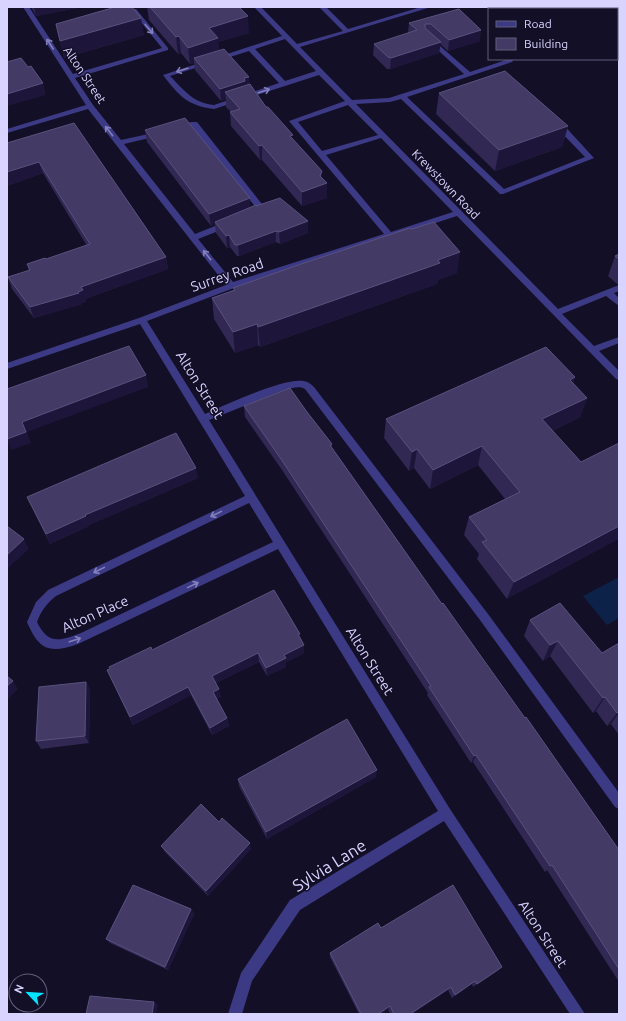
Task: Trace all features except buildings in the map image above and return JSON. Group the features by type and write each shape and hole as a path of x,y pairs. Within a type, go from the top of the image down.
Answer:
{"street":[{"name":"Alton Street","path":"26,7 90,106 231,286"},
{"name":"Krewstown Road","path":"256,7 619,377"},
{"path":"322,7 347,31"},
{"path":"295,47 424,7"},
{"path":"71,77 166,49 135,8"},
{"path":"286,37 166,75 189,101 200,106 214,107 320,72"},
{"path":"427,37 469,74"},
{"path":"250,48 284,84"},
{"path":"389,235 292,121 349,102 390,100 469,74 502,67 510,60"},
{"path":"402,96 503,192 590,158 553,119"},
{"path":"7,131 90,106"},
{"path":"119,143 194,124 262,210 248,215"},
{"path":"321,154 382,136"},
{"name":"Surrey Road","path":"7,366 142,320 231,286 457,213"},
{"path":"193,238 234,221"},
{"path":"556,314 619,288"},
{"path":"607,292 619,303"},
{"name":"Alton Street","path":"142,320 446,813 578,1014"},
{"path":"592,350 619,340"},
{"path":"203,419 271,391 294,384 304,384 310,387 324,408 484,617 619,803"},
{"name":"Alton Place","path":"252,497 52,593 43,599 35,610 32,622 40,637 48,643 61,644 84,637 280,543"},
{"name":"Sylvia Lane","path":"235,1014 246,978 296,905 446,813"}],"water":[{"path":"619,577 619,618 607,625 583,596"}]}
